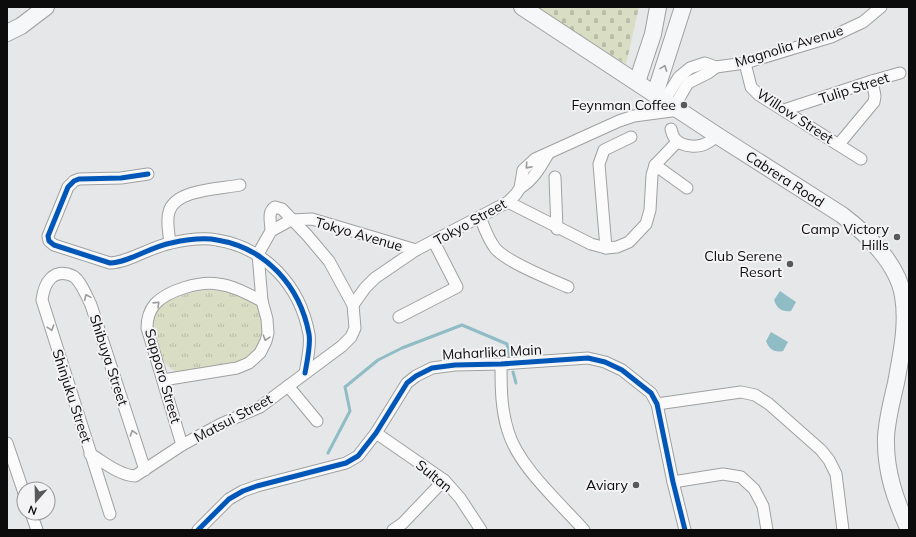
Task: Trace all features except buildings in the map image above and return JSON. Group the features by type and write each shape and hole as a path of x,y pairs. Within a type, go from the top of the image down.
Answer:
{"main road":[{"path":"7,33 21,26 46,7"},
{"name":"Cabrera Road","path":"522,7 718,136 842,215 860,229 881,252 898,276 903,295 904,336 886,436 888,467 897,502 909,530"},
{"path":"636,82 653,34 658,7"},
{"path":"668,103 672,41 683,7"},
{"path":"653,34 672,41"}],"street":[{"name":"Magnolia Avenue","path":"668,103 690,68 705,63 716,66 745,63 831,37 863,22 881,7"},
{"name":"Willow Street","path":"745,63 751,87 759,95 839,144 860,159"},
{"name":"Tulip Street","path":"784,110 900,73"},
{"path":"839,144 874,102 875,96 872,81"},
{"name":"Tokyo Street","path":"416,250 434,242 508,202 520,188 520,179 523,170 535,159 596,131 668,103"},
{"path":"671,128 677,142 689,146 706,144 718,136"},
{"path":"606,248 599,164 604,150 630,138"},
{"path":"508,202 557,229 591,244 606,248 617,247 629,242 646,224 650,210 652,175 655,165 677,142"},
{"path":"655,165 687,188"},
{"path":"148,174 121,178 79,179 74,181 68,187 65,194 48,236 49,241 54,246 110,263 119,262 148,249 170,243 208,239 235,245 258,254 280,273 290,286 301,306 310,335 305,373"},
{"path":"555,177 557,229"},
{"path":"170,243 168,218 171,205 176,200 188,194 240,186"},
{"path":"163,380 237,368 249,363 260,353 268,333 267,319 262,300 258,254 271,231 270,213 275,207 282,209 329,261 352,304 375,278 416,250"},
{"path":"480,217 495,249 514,262 568,287"},
{"name":"Tokyo Avenue","path":"271,231 291,220 312,219 416,250"},
{"path":"399,317 457,286 434,242"},
{"name":"Shibuya Street","path":"50,278 59,274 74,277 83,288 91,306 145,470"},
{"name":"Shinjuku Street","path":"50,278 43,289 42,300 110,514"},
{"name":"Sapporo Street","path":"182,445 147,328 147,318 155,304 170,293 201,284 230,286 262,300"},
{"name":"Matsui Street","path":"90,454 106,464 129,475 135,476 182,445 221,424 260,407 342,346 351,337 355,328 352,304"},
{"name":"Maharlika Main","path":"198,530 229,499 243,491 346,463 358,456 376,433 407,383 416,376 432,368 455,365 501,364 588,358 605,362 622,370 651,393 657,404 686,530"},
{"path":"501,364 501,399 508,432 517,452 528,468 584,530"},
{"path":"288,386 316,421"},
{"path":"657,404 741,392 755,395 769,404 821,450 829,460 836,474 843,530"},
{"name":"Sultan","path":"376,433 444,480 460,498 481,530"},
{"path":"7,443 20,481"},
{"path":"674,482 723,474 741,477 754,489 763,506 767,530"},
{"path":"392,530 403,523 444,480"}],"green space":[{"path":"534,7 639,7 626,64"},
{"path":"207,290 222,291 243,297 255,304 261,309 263,332 257,350 239,364 180,374 170,368 162,358 155,334 153,319 161,306 168,302 184,295"}],"water":[{"path":"780,291 796,302 791,311 785,311 778,308 775,303 774,300"},
{"path":"771,332 788,342 783,351 774,351 769,346 766,341"}],"waterway":[{"path":"328,453 350,411 345,387 378,360 402,348 462,325 507,344 509,357"},
{"path":"513,372 516,383"}],"cycle path":[{"path":"148,174 121,178 79,179 74,181 68,187 48,236 49,241 54,245 110,263 125,260 163,245 194,239 217,240 235,244 251,251 278,272 289,285 298,300 309,334 310,343 305,373"},
{"path":"198,530 229,499 243,491 346,463 358,456 376,433 407,383 416,376 432,368 455,365 501,364 588,358 605,362 622,370 651,393 657,404 673,482 685,530"}],"place":[{"name":"Feynman Coffee","path":"684,105"},
{"name":"Camp Victory Hills","path":"897,237"},
{"name":"Club Serene Resort","path":"790,264"},
{"name":"Aviary","path":"636,485"}]}
